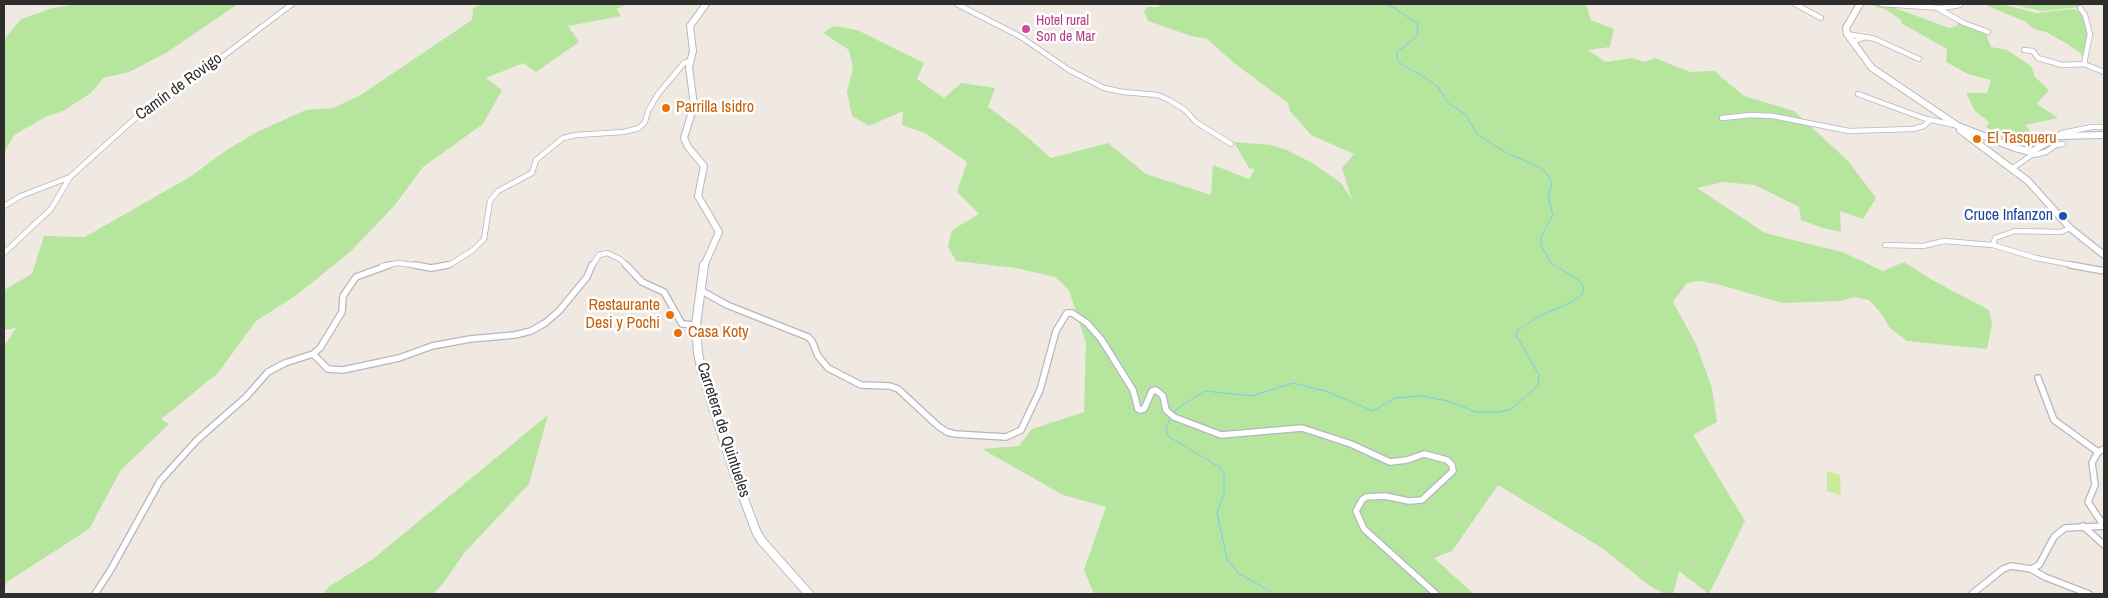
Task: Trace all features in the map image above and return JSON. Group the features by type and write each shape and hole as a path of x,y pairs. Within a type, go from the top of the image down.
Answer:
{"street":[{"name":"Camín de Rovigo","path":"4,253 51,209 70,177 142,112 172,96 292,4"},
{"name":"Carretera de Quintueles","path":"706,4 690,26 693,51 689,67 694,105 684,138 688,147 704,166 698,196 719,232 704,267 696,325 702,372 734,475 756,531 761,540 809,594"},
{"path":"956,4 1020,37 1069,70 1104,88 1123,92 1158,95 1169,100 1184,110 1196,122 1231,144"},
{"path":"1795,4 1821,18"},
{"path":"1860,4 1847,24 1847,34 1872,68 1958,126 1962,131 2013,168 2028,181 2070,228 2104,254"},
{"path":"1881,4 1954,8 1960,5"},
{"path":"1937,7 1964,23 1988,32"},
{"path":"2080,8 2090,34 2084,64"},
{"path":"1847,34 1878,40 1919,59"},
{"path":"1852,42 1866,37"},
{"path":"2024,50 2033,51 2038,58 2062,65 2084,64 2104,72"},
{"path":"95,594 110,571 160,481 197,440 246,397 268,372 313,354 320,348 342,312 343,296 356,276 382,266 398,263 431,268 441,267 451,264 473,250 484,239 490,201 498,191 532,173 536,160 564,138 576,135 631,131 639,128 645,122 648,111 658,94 684,63 690,61"},
{"path":"1858,94 1930,120 1958,126 2032,153 2046,152 2056,145 2063,144"},
{"path":"1722,118 1751,115 1773,116 1849,130 1913,129 1924,126 1930,120"},
{"path":"2013,168 2062,133 2092,127 2104,127"},
{"path":"2058,136 2104,135"},
{"name":"Camín de Rovigo","path":"4,206 21,196 70,177"},
{"path":"1993,244 1995,238 2015,231 2040,234 2061,232 2070,228"},
{"path":"1885,245 1923,246 1944,241 1993,244 2036,258 2104,271"},
{"path":"313,354 328,369 343,370 399,358 432,346 470,339 515,336 531,331 545,323 559,311 587,277 595,259 599,255 607,253 620,260 642,282 664,292 682,324 696,325"},
{"path":"702,292 727,306 808,338 812,341 818,356 828,368 862,385 890,386 898,389 947,432 1006,437 1021,430 1040,390 1056,331 1067,313 1072,313 1087,323 1119,364 1134,390 1140,410 1144,409 1149,395 1152,391 1156,390 1163,396 1166,410 1172,416 1221,435 1302,428 1351,444 1390,462 1407,460 1424,454 1431,454 1446,460 1452,465 1453,471 1422,500 1409,501 1385,496 1366,497 1362,500 1356,511 1364,529 1436,594"},
{"path":"2038,378 2054,420 2098,452"},
{"path":"2104,449 2098,452 2092,462 2095,485 2088,502 2104,526"},
{"path":"2084,526 2104,545"},
{"path":"2031,569 2039,565 2059,532 2069,527 2104,526"},
{"path":"1972,594 2003,569 2011,566 2031,569 2045,577 2089,594"}],"green space":[{"path":"77,4 238,4 166,53 129,72 103,78 91,93 63,111 47,116 14,135 4,153 4,40 21,19 53,8"},
{"path":"482,4 629,4 616,9 621,16 568,26 579,42 536,72 523,63 486,78 502,90 483,124 423,167 394,206 351,251 298,294 256,321 218,373 161,419 169,424 121,470 89,529 7,582 4,590 4,346 16,328 4,330 4,290 32,274 44,236 85,237 190,177 228,149 257,132 306,110 333,108 359,96 472,20 473,8"},
{"path":"1159,4 1586,4 1591,20 1614,29 1610,47 1588,50 1606,62 1632,58 1645,62 1655,58 1690,72 1714,71 1744,96 1794,111 1848,161 1876,198 1863,219 1840,211 1841,232 1801,220 1799,207 1755,185 1723,182 1697,188 1765,233 1842,252 1883,271 1904,262 1932,280 1989,310 1992,325 1987,349 1907,341 1890,328 1881,313 1869,300 1854,297 1840,301 1782,303 1717,284 1699,281 1687,283 1673,302 1696,344 1712,388 1717,422 1693,435 1745,521 1709,594 1679,571 1673,594 1665,594 1650,586 1602,548 1498,485 1452,551 1434,558 1474,594 1094,594 1084,570 1106,507 1063,495 982,449 1019,446 1032,429 1084,412 1086,343 1069,290 1055,277 1016,268 956,261 948,247 952,230 979,214 957,192 967,162 925,133 902,125 903,111 869,126 852,116 847,92 853,68 849,50 823,33 834,26 857,30 924,63 917,79 944,98 961,83 995,88 988,107 1019,130 1051,158 1108,143 1146,174 1211,195 1213,165 1249,179 1255,169 1249,168 1234,142 1271,145 1287,150 1312,163 1341,183 1352,200 1342,168 1354,154 1311,135 1290,111 1288,103 1234,63 1207,39 1191,36 1148,21 1144,12 1147,7 1159,7"},
{"path":"1868,4 1884,4 1949,28 1957,26 1958,18 1984,28 1991,47 2007,50 2031,66 2035,77 2049,90 2037,104 2058,118 2025,125 2035,137 2025,143 2012,142 2000,136 1986,127 1989,122 1975,111 1966,93 1987,93 1991,80 1968,74 1946,62 1947,49 1901,23 1901,20 1885,9"},
{"path":"1983,4 2002,4 2036,13 2074,9 2081,13 2089,34 2083,57 2069,45 2046,32 2034,29 2026,22"},
{"path":"2009,4 2081,4 2080,7 2042,11"},
{"path":"548,415 529,484 465,552 433,594 323,594 330,586 373,559"},
{"path":"1827,471 1840,475 1841,495 1827,491"}],"waterway":[{"path":"1173,414 1178,408 1205,391 1252,396 1293,383 1326,391 1373,411 1395,398 1421,396 1448,401 1476,412 1499,412 1511,409 1538,386 1539,375 1516,335 1518,330 1539,316 1574,301 1582,294 1584,287 1580,281 1551,263 1541,245 1541,237 1553,214 1548,198 1552,182 1543,169 1505,152 1477,134 1466,115 1448,103 1438,87 1423,76 1402,65 1397,59 1397,52 1418,36 1417,23 1393,7 1383,4"},
{"path":"1170,418 1166,429 1168,436 1219,467 1224,474 1224,494 1217,513 1227,559 1238,573 1270,591 1272,594"}],"place":[{"name":"Hotel rural Son de Mar","path":"1026,29"},
{"name":"Parrilla Isidro","path":"666,108"},
{"name":"El Tasqueru","path":"1977,139"},
{"name":"Cruce Infanzon","path":"2063,216"},
{"name":"Restaurante Desi y Pochi","path":"670,315"},
{"name":"Casa Koty","path":"678,333"}]}
